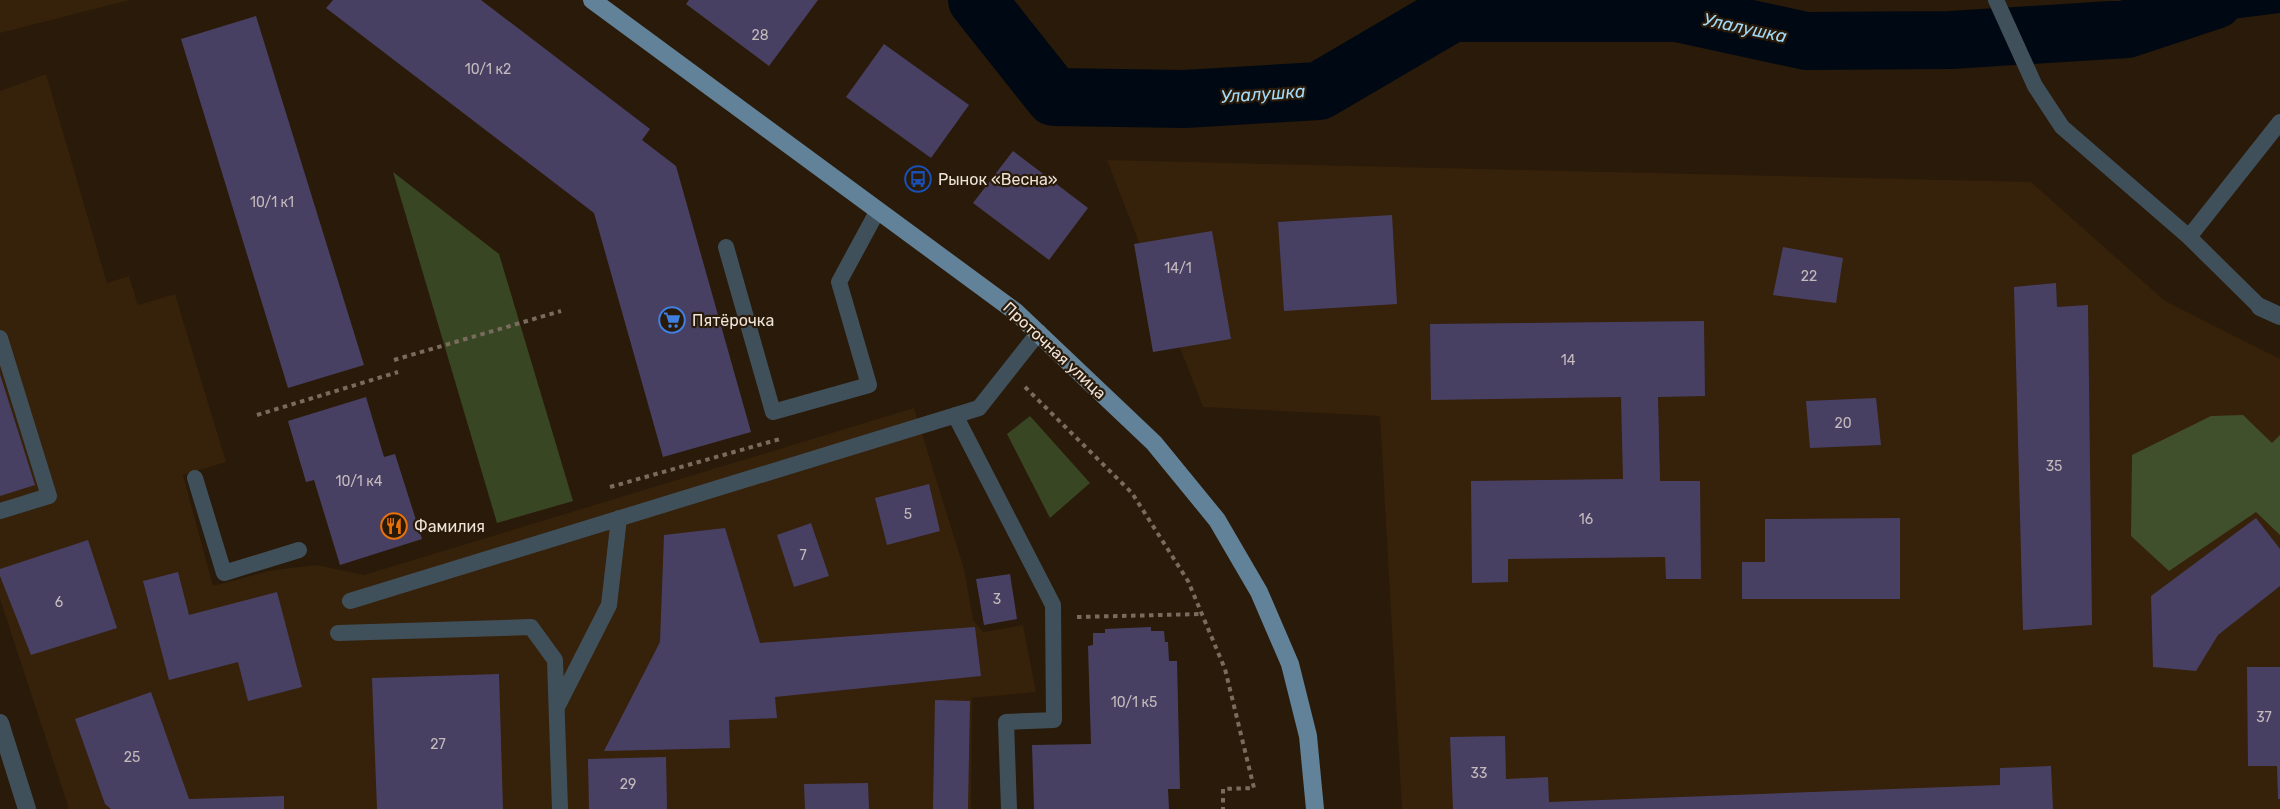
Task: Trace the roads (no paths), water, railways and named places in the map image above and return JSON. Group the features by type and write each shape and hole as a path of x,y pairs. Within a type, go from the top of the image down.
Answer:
{"main road":[{"name":"Проточная улица","path":"592,0 1016,312 1154,443 1216,520 1259,592 1290,664 1308,736 1315,809"}],"street":[{"path":"2260,307 2280,316"},
{"path":"0,723 27,809"}],"lane":[{"path":"1999,6 2036,86 2062,127 2189,237 2260,307"},
{"path":"2189,237 2280,122"},
{"path":"726,247 773,412 869,385 839,282 878,210"},
{"path":"350,601 979,408 1039,332"},
{"path":"0,338 49,496 0,511"},
{"path":"955,415 1053,604 1054,720 1006,722 1009,809"},
{"path":"195,478 224,573 299,550"},
{"path":"557,707 609,605 619,518"},
{"path":"339,633 531,627 555,660 560,809"}],"waterway":[{"name":"Улалушка","path":"977,0 1054,97 1185,99 1319,91 1452,13 1677,13 1806,41 1951,40 2127,29 2215,0"}],"place":[{"name":"Рынок «Весна»","path":"918,179"},
{"name":"Пятёрочка","path":"672,320"},
{"name":"Фамилия","path":"394,526"}]}
